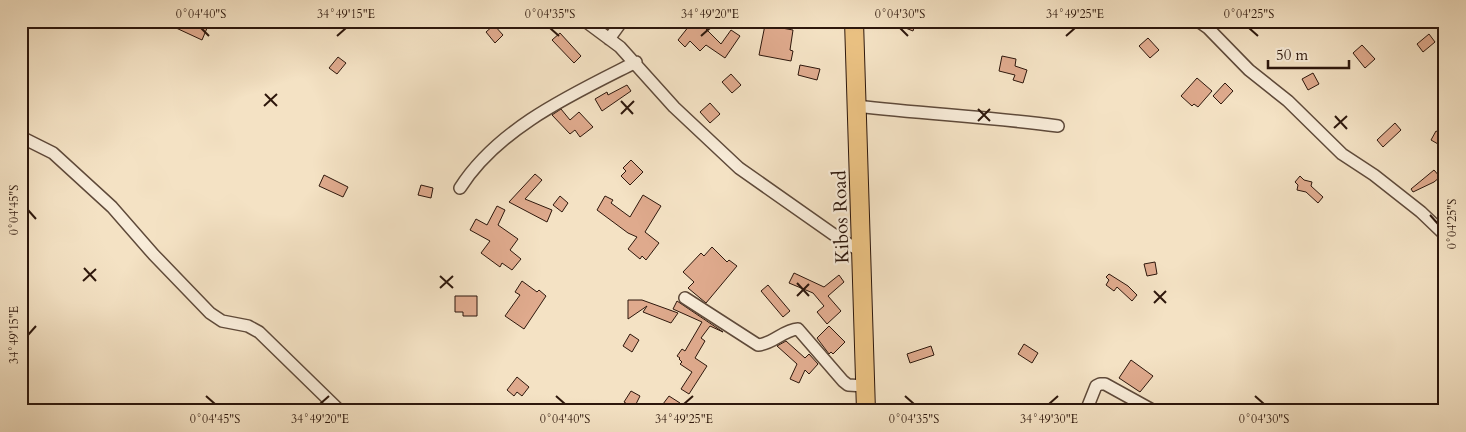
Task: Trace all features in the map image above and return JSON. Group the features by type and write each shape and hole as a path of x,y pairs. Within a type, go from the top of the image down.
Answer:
{"main road":[{"name":"Kibos Road","path":"854,21 866,411"}],"street":[{"path":"585,21 620,47 636,62 674,107 740,168 768,190 862,252"},
{"path":"609,39 622,21"},
{"path":"1198,21 1208,28 1249,70 1288,101 1342,154 1374,175 1421,212 1445,235"},
{"path":"460,188 472,170 499,143 549,107 636,62"},
{"path":"857,106 923,114 1002,118 1058,126"},
{"path":"21,137 54,153 112,207 154,255 210,313 222,321 248,326 258,332 340,411"},
{"path":"685,298 758,344 766,343 784,332 798,330 843,381 848,385 865,386"},
{"path":"1086,411 1096,386 1100,384 1105,384 1154,411"}],"building":[{"path":"161,21 210,21 202,40"},
{"path":"693,21 707,21 703,26 721,44 731,30 740,36 725,58 706,45 700,51 690,41 685,47 678,40"},
{"path":"888,21 916,21 913,31"},
{"path":"494,25 503,35 495,43 486,32"},
{"path":"765,25 793,30 790,50 793,51 791,61 759,55"},
{"path":"560,33 581,56 574,63 552,40"},
{"path":"1429,34 1435,42 1423,52 1417,44"},
{"path":"1148,38 1159,50 1150,58 1139,46"},
{"path":"1362,45 1375,59 1365,68 1353,53"},
{"path":"1002,56 1016,59 1015,66 1027,70 1023,83 1013,80 1015,75 999,71"},
{"path":"338,57 346,63 337,74 329,68"},
{"path":"800,65 820,69 817,80 798,75"},
{"path":"1313,73 1319,84 1308,90 1302,79"},
{"path":"731,74 741,85 732,93 722,82"},
{"path":"1197,78 1212,91 1198,107 1194,104 1192,106 1181,96"},
{"path":"1225,83 1233,91 1221,104 1213,96"},
{"path":"627,85 631,91 602,111 595,99 607,92 608,95"},
{"path":"710,103 720,114 710,123 700,112"},
{"path":"561,109 570,120 579,112 593,127 580,137 575,130 570,134 552,115"},
{"path":"1395,123 1401,130 1383,147 1377,140"},
{"path":"1436,131 1445,135 1445,148 1431,140"},
{"path":"631,160 643,172 630,185 621,176 626,171 623,168"},
{"path":"1434,170 1440,177 1413,192 1411,189"},
{"path":"535,174 542,180 525,199 552,210 547,222 509,202"},
{"path":"324,175 348,187 343,197 319,186"},
{"path":"1300,176 1304,180 1312,182 1311,186 1323,197 1318,203 1306,192 1297,190 1298,185 1295,182"},
{"path":"421,185 433,188 431,198 418,195"},
{"path":"643,195 661,206 645,232 659,243 646,260 642,256 640,259 628,249 637,237 628,233 597,210 605,196 613,200 611,203 630,217"},
{"path":"560,196 568,203 562,212 553,205"},
{"path":"497,206 505,210 498,225 518,239 510,250 521,259 512,270 502,263 500,267 481,253 490,241 470,230 476,219 487,225"},
{"path":"712,247 727,262 729,260 737,266 706,303 688,288 694,282 683,272 701,253 704,256"},
{"path":"1155,262 1157,274 1147,276 1144,264"},
{"path":"794,273 824,287 839,275 844,282 828,296 841,311 827,324 817,312 824,306 813,293 789,283"},
{"path":"1109,274 1128,286 1137,295 1132,301 1117,287 1114,291 1106,285 1109,280 1106,277"},
{"path":"522,281 546,296 524,329 505,316 520,295 515,292"},
{"path":"768,285 790,311 783,317 761,291"},
{"path":"455,296 477,296 477,316 463,316 463,312 455,312"},
{"path":"628,300 642,300 678,313 671,323 643,312 647,306 628,319"},
{"path":"677,301 723,332 710,326 701,338 705,341 695,358 707,366 689,394 681,389 692,372 680,364 682,362 677,356 682,349 685,351 702,322 673,309"},
{"path":"829,326 845,342 833,354 831,352 829,354 817,338"},
{"path":"630,334 639,340 632,352 623,346"},
{"path":"786,341 805,358 809,354 818,364 809,374 805,370 799,383 790,379 797,364 777,346"},
{"path":"1024,344 1038,353 1032,363 1018,354"},
{"path":"931,346 934,355 910,363 907,354"},
{"path":"1131,360 1153,376 1140,392 1119,378"},
{"path":"517,377 529,387 522,396 517,392 514,396 507,390"},
{"path":"631,391 640,396 634,408 624,402"},
{"path":"669,396 680,403 675,411 663,404"}]}
